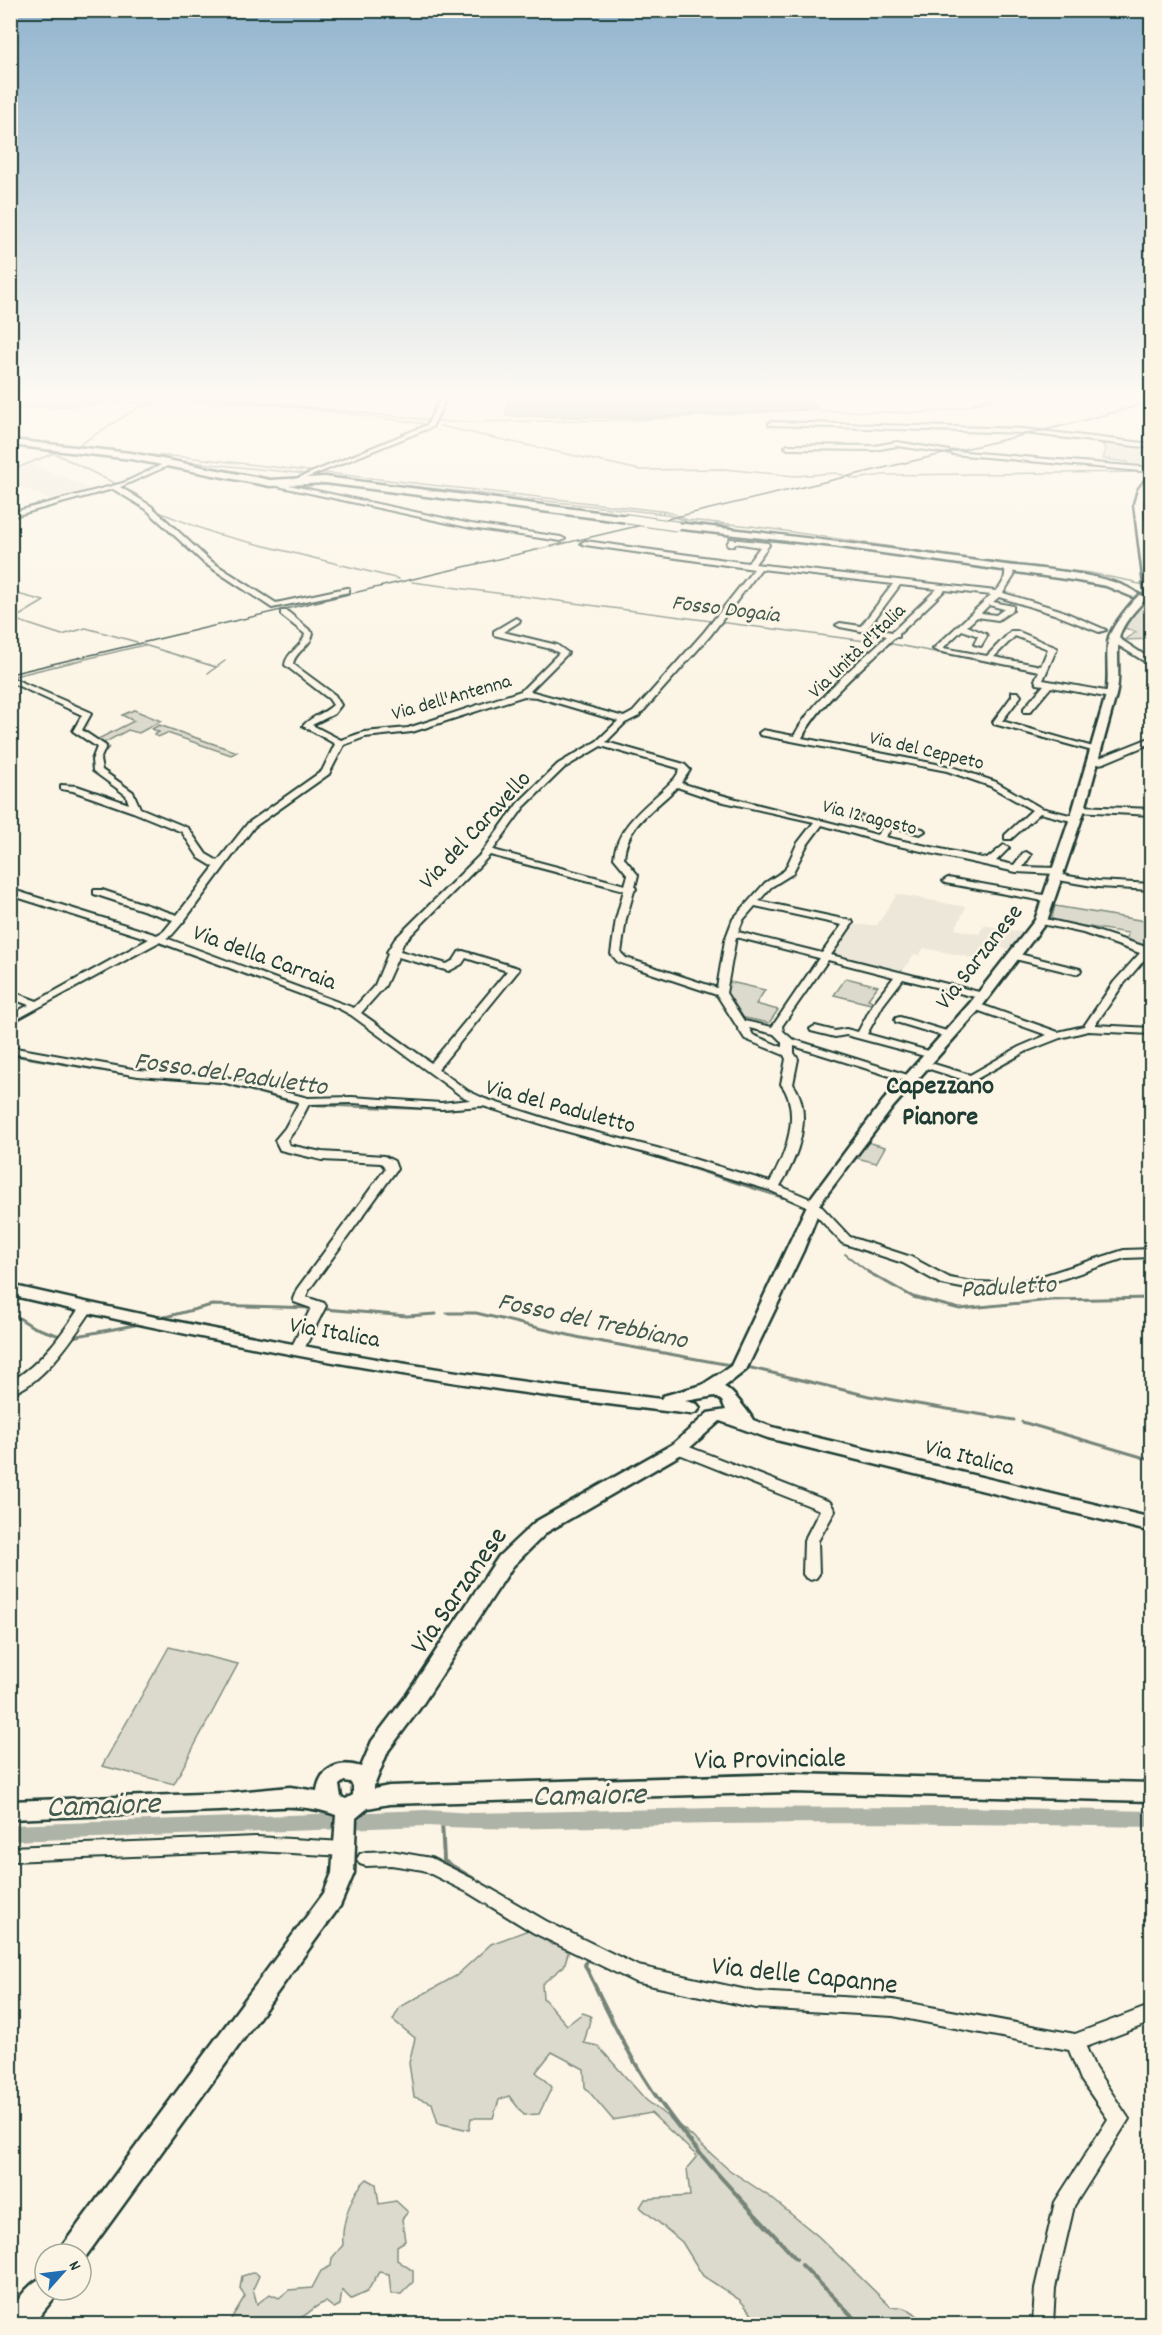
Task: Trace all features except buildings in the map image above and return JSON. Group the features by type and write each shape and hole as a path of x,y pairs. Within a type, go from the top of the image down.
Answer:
{"main road":[{"path":"495,501 676,526 833,543 1095,580 1143,593"},
{"path":"1114,639 1143,593 1138,504 1140,501"},
{"name":"Via Sarzanese","path":"351,1799 379,1747 413,1702 507,1561 523,1542 541,1527 679,1448 698,1434 723,1408 733,1375 743,1360 795,1251 813,1205 888,1104 979,1001 1041,921 1077,814 1111,695 1114,682 1114,639"},
{"name":"Via Italica","path":"10,1290 297,1350 555,1393 654,1403 697,1401"},
{"path":"697,1401 733,1375"},
{"path":"697,1401 723,1408"},
{"path":"697,1401 723,1408"},
{"path":"697,1401 698,1434"},
{"name":"Via Italica","path":"723,1408 753,1428 1152,1525"},
{"name":"Via Sarzanese","path":"338,1776 379,1747"},
{"path":"81,2242 325,1909 338,1887 348,1853 354,1774 338,1776 327,1788 351,1799"},
{"name":"Via Provinciale","path":"290,1796 311,1790 338,1776"},
{"name":"Via Provinciale","path":"10,1810 290,1796 351,1799 389,1795 792,1783 1152,1792"},
{"path":"17,2325 35,2302"}],"street":[{"path":"10,515 62,501"},
{"path":"139,501 197,554 231,580 275,606 345,590"},
{"path":"354,501 461,524 561,539"},
{"path":"622,721 636,714 716,622 755,566 765,545 733,542 731,544"},
{"path":"585,543 755,566 999,594 1057,612 1102,630"},
{"path":"1009,568 1008,581 999,594 937,648 1044,669"},
{"path":"863,629 899,582"},
{"name":"Via Unità d'Italia","path":"797,740 797,736 832,693 944,588"},
{"path":"975,614 998,618 1010,608 988,603"},
{"path":"10,1020 168,933 251,825 326,772 340,743 308,726 311,722 331,713 337,705 332,697 289,665 290,657 308,640 309,633 284,612"},
{"path":"516,620 497,633 554,647 564,653 524,693"},
{"path":"840,625 863,629 890,640"},
{"path":"961,627 981,634 983,636 978,644"},
{"path":"988,659 1014,633 1053,648 1039,681 1111,695"},
{"path":"1114,639 1152,664"},
{"path":"10,679 87,714 77,731 102,746 96,760 98,771 130,794 136,810"},
{"path":"1027,710 1049,684"},
{"name":"Via dell'Antenna","path":"340,743 364,735 409,730 524,693 538,695 622,721"},
{"path":"1016,694 1017,696 997,722 1096,749"},
{"name":"Via del Caravello","path":"355,1012 380,986 392,963 392,952 399,941 487,851 521,805 561,766 600,743 622,721"},
{"name":"Via del Ceppeto","path":"763,733 960,772 993,784 1038,810 1077,814 1152,812"},
{"path":"1093,762 1101,761 1152,740"},
{"path":"600,743 681,766 684,773 642,814 620,845 619,858 633,873 632,889 621,919 616,954 622,960 721,993 754,1041 789,1051 805,1046 910,1079"},
{"name":"Via 12 agosto","path":"675,784 718,798 1016,869 1057,874 1098,884 1152,887"},
{"path":"64,787 136,810 185,830 202,856 220,866"},
{"path":"1008,837 1038,810"},
{"path":"863,818 920,831"},
{"path":"721,993 732,933 738,919 768,885 789,872 802,844 820,821"},
{"path":"879,838 891,825"},
{"path":"988,862 1004,848"},
{"path":"487,851 632,889"},
{"path":"1016,869 1023,855"},
{"path":"948,881 1049,899"},
{"name":"Via della Carraia","path":"10,892 159,939 355,1012 431,1070 464,1093 484,1102"},
{"path":"98,892 180,919"},
{"path":"754,903 848,923 777,1026 789,1051 787,1084 795,1096 795,1128 787,1158 773,1188"},
{"path":"1041,921 1086,931 1145,951 1088,1028"},
{"path":"732,933 901,975 979,1001 1057,1035"},
{"path":"392,952 449,968 459,962 462,954 514,970 431,1070"},
{"path":"1015,956 1076,971"},
{"path":"861,1036 878,1004 901,975"},
{"path":"10,994 37,1005"},
{"path":"900,1020 948,1035"},
{"path":"740,1023 778,1032"},
{"path":"816,1029 861,1036 928,1059 971,1079 1023,1050 1057,1035 1088,1028 1152,1031"},
{"name":"Via del Paduletto","path":"10,1050 138,1073 222,1079 304,1103 441,1106 484,1102 773,1188 813,1205"},
{"path":"297,1350 318,1309 299,1299 303,1289 337,1247 347,1227 391,1169 390,1164 384,1161 322,1156 284,1147 281,1140 304,1103"},
{"path":"813,1205 846,1240 907,1260 946,1281 982,1287 1014,1287 1046,1280 1124,1254 1152,1253"},
{"path":"10,1389 30,1378 49,1360 87,1307"},
{"path":"679,1448 825,1506 828,1510 811,1541 811,1575"},
{"name":"Via delle Capanne","path":"10,1854 255,1844 425,1863 597,1956 656,1980 756,2000 893,2008 987,2024 1075,2043"},
{"path":"1043,2325 1045,2288 1065,2202 1119,2120 1088,2074 1075,2043 1152,2013"}],"shaded area":[{"path":"1151,598 1151,639 1125,640 1136,632 1122,627 1136,604"},
{"path":"134,710 161,721 139,733 128,730 102,744 96,740 134,721 122,715"},
{"path":"159,725 237,752 231,755 167,733 158,737 154,735 159,732 152,729"},
{"path":"897,894 966,907 955,929 979,934 984,925 1026,933 1014,950 997,947 983,960 924,948 919,955 914,954 902,972 831,956 855,925 877,925"},
{"path":"1055,906 1151,922 1151,949 1126,942 1128,933 1051,921"},
{"path":"846,978 878,986 868,999 872,1001 871,1004 834,995"},
{"path":"726,981 765,990 756,1004 778,1010 769,1023 740,1017 727,993"},
{"path":"867,1142 885,1147 876,1163 857,1158"},
{"path":"169,1647 238,1664 174,1784 102,1766"},
{"path":"531,1929 552,1945 562,1944 569,1950 564,1966 542,1984 543,1998 567,2025 583,2013 591,2016 584,2043 598,2046 646,2100 686,2131 728,2169 770,2197 818,2236 891,2307 910,2310 923,2324 760,2324 740,2300 703,2276 682,2242 640,2207 645,2199 690,2196 687,2168 697,2156 651,2113 613,2120 585,2087 584,2069 552,2052 536,2072 552,2087 539,2114 524,2115 509,2096 499,2100 493,2118 471,2118 469,2130 438,2123 432,2103 414,2097 409,2063 415,2038 393,2020 400,2007 456,1976 491,1944"},
{"path":"367,2179 376,2184 379,2204 396,2201 408,2212 402,2219 405,2241 397,2246 397,2260 413,2271 413,2282 401,2294 391,2294 389,2274 379,2272 367,2292 351,2299 342,2290 340,2305 334,2308 326,2302 302,2317 282,2324 264,2326 228,2324 245,2296 240,2288 242,2276 255,2272 259,2276 253,2289 257,2304 270,2294 279,2298 289,2290 312,2288 321,2271 331,2266 332,2258 343,2245 348,2209 356,2192"}],"waterway":[{"name":"Fosso Dogaia","path":"144,501 156,511 216,534 399,579"},
{"path":"547,501 665,514 686,521"},
{"path":"572,501 669,512 687,520 751,526 972,559 1090,573 1135,582"},
{"path":"715,524 730,526"},
{"name":"Fosso Dogaia","path":"412,582 881,643"},
{"path":"1134,583 1146,585"},
{"path":"10,592 44,601 14,619"},
{"path":"16,620 62,635 86,628 137,642"},
{"name":"Fosso Dogaia","path":"887,643 1034,671"},
{"path":"10,677 144,645 216,667"},
{"path":"208,673 225,661"},
{"path":"101,757 109,747"},
{"path":"34,902 45,907 42,906"},
{"path":"139,936 151,940"},
{"path":"157,943 186,952"},
{"path":"322,1002 342,1010"},
{"name":"Fosso del Paduletto","path":"10,1055 128,1075 173,1079"},
{"name":"Fosso del Paduletto","path":"200,1080 226,1084 299,1104"},
{"name":"Fosso del Paduletto","path":"308,1105 448,1110 470,1107"},
{"name":"Fosso del Paduletto","path":"528,1120 565,1131"},
{"name":"Fosso del Paduletto","path":"637,1151 783,1198"},
{"name":"Paduletto","path":"845,1254 869,1273"},
{"name":"Paduletto","path":"869,1273 913,1297 960,1309 1051,1300 1152,1298"},
{"name":"Fosso del Trebbiano","path":"161,1318 212,1305 313,1308"},
{"name":"Fosso del Trebbiano","path":"324,1309 407,1316 436,1314"},
{"name":"Fosso del Trebbiano","path":"10,1312 33,1327 60,1336"},
{"name":"Fosso del Trebbiano","path":"447,1313 476,1313 581,1338 730,1365"},
{"name":"Fosso del Trebbiano","path":"72,1337 140,1324"},
{"name":"Fosso del Trebbiano","path":"747,1367 869,1396 1014,1420"},
{"name":"Fosso del Trebbiano","path":"1022,1422 1152,1460"},
{"name":"Camaiore","path":"10,1833 426,1818 472,1821 716,1816 954,1815 1152,1819"},
{"path":"442,1821 444,1861 474,1879"},
{"path":"589,1956 585,1965 621,2037 651,2089 710,2165 796,2259"},
{"path":"802,2265 860,2324"}],"railway":[{"path":"10,674 744,501"}],"district":[{"name":"Capezzano Pianore","path":"940,1100"}]}
